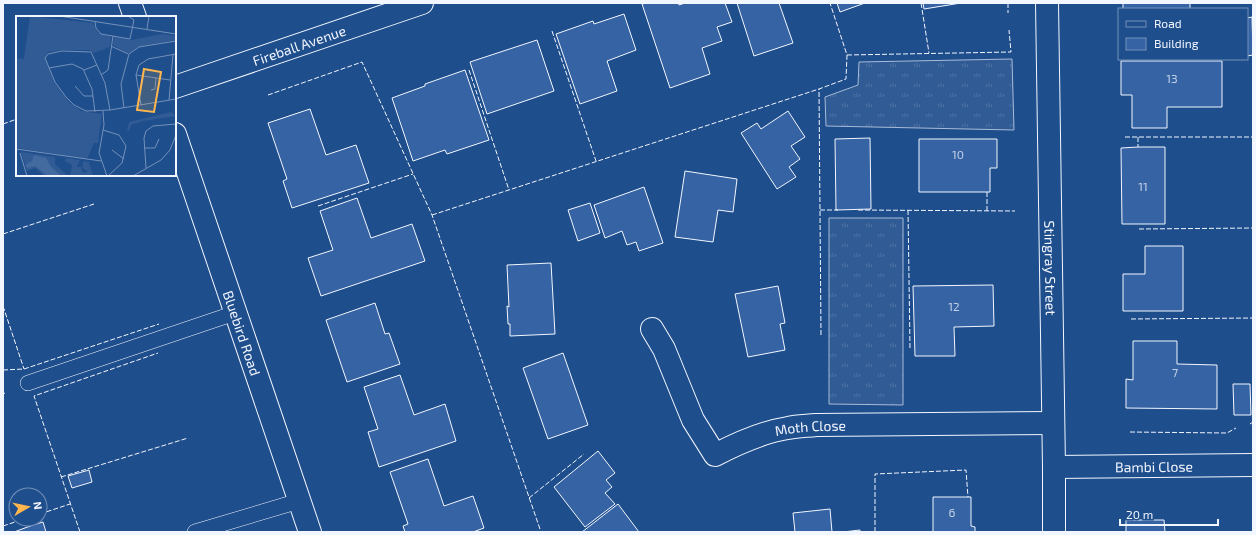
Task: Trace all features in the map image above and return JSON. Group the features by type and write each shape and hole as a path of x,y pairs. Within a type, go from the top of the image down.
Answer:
{"street":[{"path":"130,3 135,16"},
{"name":"Fireball Avenue","path":"176,87 422,3"},
{"name":"Stingray Street","path":"1047,3 1054,532"},
{"name":"Bluebird Road","path":"176,137 310,532"},
{"name":"Moth Close","path":"652,329 664,348 693,420 715,455 739,443 765,434 788,428 816,425 1053,424"},
{"name":"Bambi Close","path":"1054,467 1253,465"}],"lane":[{"path":"28,383 235,313"},
{"path":"195,532 299,501"}],"green space":[{"path":"1012,59 1014,130 826,126 825,97 858,85 859,62"},
{"path":"829,218 903,218 903,405 829,404"}],"building":[{"path":"678,3 679,5 685,3 725,3 732,22 717,27 722,41 702,48 710,74 670,88 642,4"},
{"path":"737,3 779,3 793,43 754,56"},
{"path":"837,3 865,3 840,12"},
{"path":"923,3 961,3 924,9"},
{"path":"1123,3 1190,3 1190,8 1123,8"},
{"path":"624,14 636,50 607,61 617,91 580,104 556,34 593,21 594,24"},
{"path":"1252,17 1253,55 1248,56 1248,18"},
{"path":"537,40 554,91 487,114 470,62"},
{"path":"1121,61 1222,61 1222,107 1167,107 1167,128 1132,128 1132,95 1121,95"},
{"path":"465,70 489,140 447,154 445,150 413,161 392,98 425,86 425,84"},
{"path":"310,109 326,155 356,145 369,183 292,208 283,181 287,179 268,123"},
{"path":"788,111 805,137 791,146 800,159 789,167 796,177 777,189 741,133 757,123 761,129"},
{"path":"870,138 871,209 836,210 835,139"},
{"path":"919,139 997,139 997,168 990,168 990,192 919,192"},
{"path":"1165,147 1165,224 1122,224 1121,148"},
{"path":"685,171 737,179 733,212 718,210 713,242 675,237"},
{"path":"644,187 663,243 639,251 636,242 627,245 622,231 605,238 594,205"},
{"path":"357,198 371,238 412,224 425,261 321,296 308,258 333,250 320,211"},
{"path":"590,203 600,233 578,241 568,210"},
{"path":"1145,246 1183,246 1183,311 1123,311 1123,274 1145,274"},
{"path":"551,263 555,334 510,336 507,306 509,307 507,265"},
{"path":"993,285 994,326 954,327 955,356 915,356 913,286"},
{"path":"778,286 785,323 780,324 785,350 748,357 735,294"},
{"path":"375,303 385,334 389,333 400,364 347,382 326,320"},
{"path":"1133,341 1177,341 1177,364 1217,365 1217,409 1126,408 1126,379 1133,380"},
{"path":"563,353 588,425 548,439 523,368"},
{"path":"400,375 414,415 445,404 456,441 379,467 368,432 378,429 364,387"},
{"path":"1233,384 1250,384 1251,415 1234,415"},
{"path":"598,451 615,473 606,480 612,487 605,493 615,504 585,527 554,487"},
{"path":"428,459 444,506 473,496 484,528 473,532 405,532 403,526 408,524 390,472"},
{"path":"89,470 92,482 72,488 68,476"},
{"path":"933,497 971,497 971,526 975,527 975,532 933,532"},
{"path":"618,504 639,532 582,532"},
{"path":"830,509 832,532 795,532 793,513"},
{"path":"1126,520 1164,520 1165,532 1126,532"},
{"path":"28,527 44,527 46,532 14,532"},
{"path":"860,530 860,532 843,532"}],"fence":[{"path":"821,335 819,89 846,79 847,55 830,3"},
{"path":"921,3 929,53"},
{"path":"1008,3 1008,13"},
{"path":"1253,3 1253,18"},
{"path":"847,55 1011,52 1009,30"},
{"path":"552,31 596,161"},
{"path":"1253,52 1253,86"},
{"path":"268,95 362,62 432,215 541,532"},
{"path":"469,70 509,190"},
{"path":"432,215 819,89"},
{"path":"3,124 16,119"},
{"path":"1125,137 1253,137"},
{"path":"1138,137 1138,147"},
{"path":"318,206 413,174"},
{"path":"987,192 987,211"},
{"path":"3,234 94,204"},
{"path":"820,210 838,210"},
{"path":"858,210 1015,211"},
{"path":"908,210 910,348"},
{"path":"1139,229 1253,228"},
{"path":"3,306 24,369"},
{"path":"1131,319 1253,318"},
{"path":"3,370 24,369 159,324"},
{"path":"80,532 34,396 158,353"},
{"path":"1130,432 1227,433 1236,428"},
{"path":"61,477 188,438"},
{"path":"529,498 584,454"},
{"path":"875,532 875,474 966,470 968,497"},
{"path":"48,511 70,504"},
{"path":"3,526 8,524"}]}
